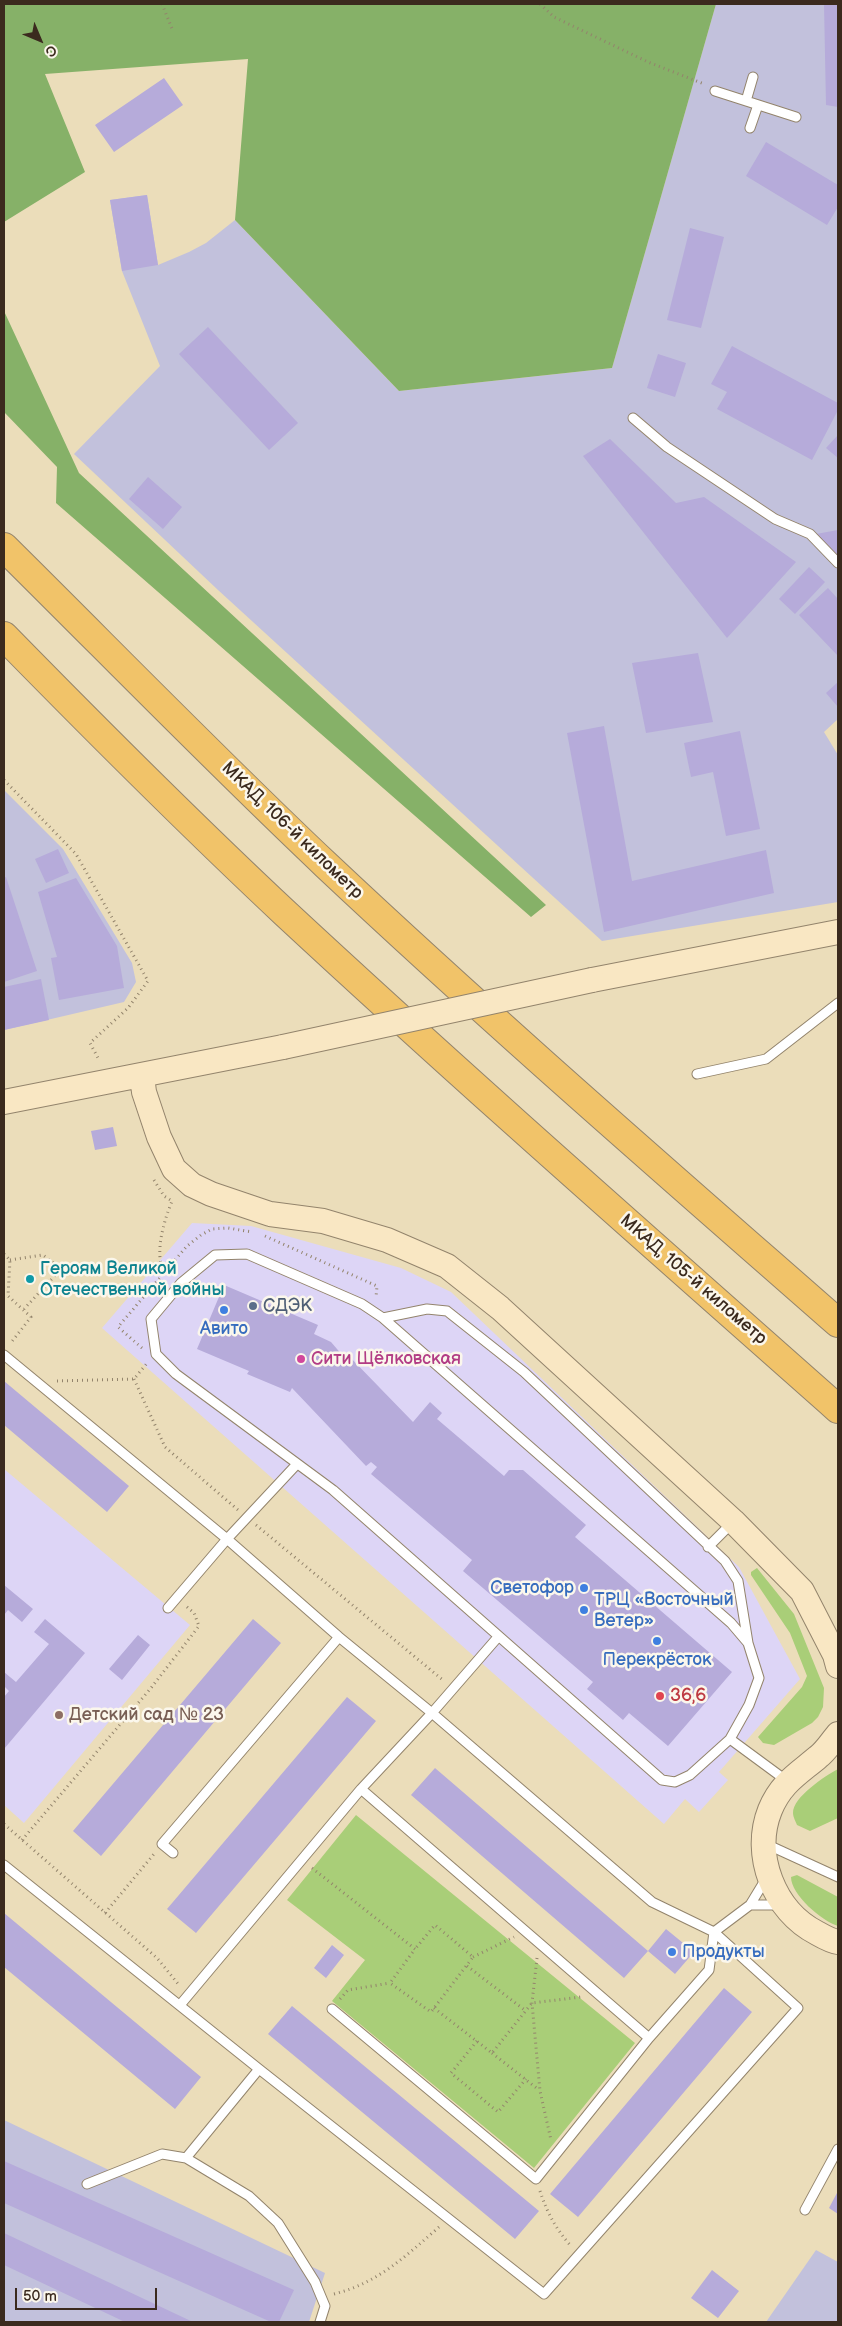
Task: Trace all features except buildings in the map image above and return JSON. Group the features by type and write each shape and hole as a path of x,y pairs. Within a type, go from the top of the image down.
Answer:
{"highway":[{"name":"МКАД, 106-й километр","path":"4,547 162,706 327,866 590,1105 838,1323"},
{"name":"МКАД, 105-й километр","path":"4,636 118,751 284,912 548,1152 838,1409"}],"street":[{"path":"4,1102 284,1047 592,980 838,932"},
{"path":"142,1076 144,1092 159,1136 174,1169 192,1184 211,1194 270,1214 323,1221 387,1240 446,1266 500,1308 733,1521 802,1591 835,1655 838,1666"},
{"path":"838,1734 829,1753 787,1781 770,1810 764,1843 768,1876 782,1905 805,1927 838,1942"}],"lane":[{"path":"746,101 753,77"},
{"path":"716,91 796,117"},
{"path":"750,128 758,105"},
{"path":"633,418 667,447 775,519 810,534 838,563"},
{"path":"697,1074 766,1059 838,1003"},
{"path":"383,1318 427,1309 447,1311 524,1372 725,1561 738,1581 748,1643 760,1678 749,1706 730,1739 690,1775 676,1782 662,1780 333,1490 154,1356 151,1319 181,1283 215,1255 247,1254 362,1304 383,1318 732,1623 748,1643"},
{"path":"4,1355 227,1539 339,1637 432,1713 652,1902 714,1932 798,2008 544,2294 4,1865"},
{"path":"168,1608 227,1539 297,1464"},
{"path":"708,1547 733,1521"},
{"path":"173,1853 162,1844 339,1637"},
{"path":"180,2005 361,1789 432,1713 498,1637"},
{"path":"730,1739 787,1781"},
{"path":"361,1789 649,2038"},
{"path":"764,1843 838,1876"},
{"path":"332,2009 536,2179 649,2038 709,1970 714,1932 750,1905 768,1876"},
{"path":"750,1905 782,1905"},
{"path":"186,2158 259,2069"},
{"path":"805,2210 838,2149"},
{"path":"87,2184 162,2154 186,2158 249,2196 278,2223 315,2282 322,2298 325,2306 320,2322"}],"path":[{"path":"162,4 173,31"},
{"path":"540,4 554,17 648,62 704,84"},
{"path":"4,780 76,854 148,981 128,1008 90,1044 98,1058"},
{"path":"153,1174 155,1184 164,1196 172,1201 165,1218 160,1265 164,1272"},
{"path":"36,1382 134,1379 154,1356 118,1327 187,1246 212,1229 228,1228 275,1239 377,1286 374,1312"},
{"path":"4,1254 10,1260 8,1296 31,1317 9,1345"},
{"path":"10,1260 43,1255 61,1269 160,1265"},
{"path":"24,1310 61,1269"},
{"path":"134,1379 165,1447 247,1518 446,1683"},
{"path":"22,1840 144,1696 199,1626 194,1613 177,1597"},
{"path":"4,1824 157,1958 188,1996"},
{"path":"105,1913 162,1844"},
{"path":"302,1860 415,1949"},
{"path":"332,2009 348,1990 390,1983 435,1925 473,1957"},
{"path":"390,1983 431,2012 473,1957 526,1932"},
{"path":"539,1943 532,2003 540,2091 554,2156"},
{"path":"467,1966 526,2011"},
{"path":"492,2053 532,2003 599,1994"},
{"path":"434,2008 540,2091"},
{"path":"477,2041 451,2073 498,2112 526,2079"},
{"path":"536,2179 546,2210 557,2230 579,2255"},
{"path":"322,2298 346,2292 391,2269 450,2218"}],"shaded area":[{"path":"716,4 838,4 838,719 824,732 838,755 838,902 602,941 218,590 74,454 160,366 122,271 110,200 147,195 158,265 206,243 235,220 399,391 612,368"},
{"path":"4,790 63,849 132,963 136,982 124,1002 4,1030"},
{"path":"192,1223 251,1226 401,1268 451,1292 739,1567 800,1679 719,1772 728,1780 699,1812 685,1799 664,1824 102,1328"},
{"name":"Детский сад № 23","path":"4,1469 190,1625 24,1823 4,1805"},
{"path":"4,2120 325,2273 309,2322 4,2322"},
{"path":"816,2250 838,2262 838,2322 766,2322"}],"green space":[{"path":"4,4 716,4 612,368 399,391 235,220 248,59 45,74 85,172 4,222"},
{"path":"4,311 79,473 546,905 531,917 56,503 57,467 4,412"},
{"path":"757,1568 794,1614 824,1688 823,1707 818,1717 812,1723 774,1745 763,1743 758,1737 802,1687 807,1676 790,1633 751,1575 751,1572"},
{"path":"838,1769 838,1818 810,1831 797,1825 793,1813 798,1800 825,1777"},
{"path":"356,1815 635,2043 534,2168 332,2001 365,1960 287,1900"},
{"path":"797,1875 838,1897 838,1926 816,1913 796,1892 791,1877"}],"place":[{"name":"Героям Великой Отечественной войны","path":"30,1279"},
{"name":"СДЭК","path":"253,1306"},
{"name":"Авито","path":"224,1310"},
{"name":"Сити Щёлковская","path":"301,1359"},
{"name":"Светофор","path":"584,1588"},
{"name":"ТРЦ «Восточный Ветер»","path":"584,1610"},
{"name":"Перекрёсток","path":"657,1641"},
{"name":"36,6","path":"660,1696"},
{"name":"Детский сад № 23","path":"59,1715"},
{"name":"Продукты","path":"672,1952"}]}
